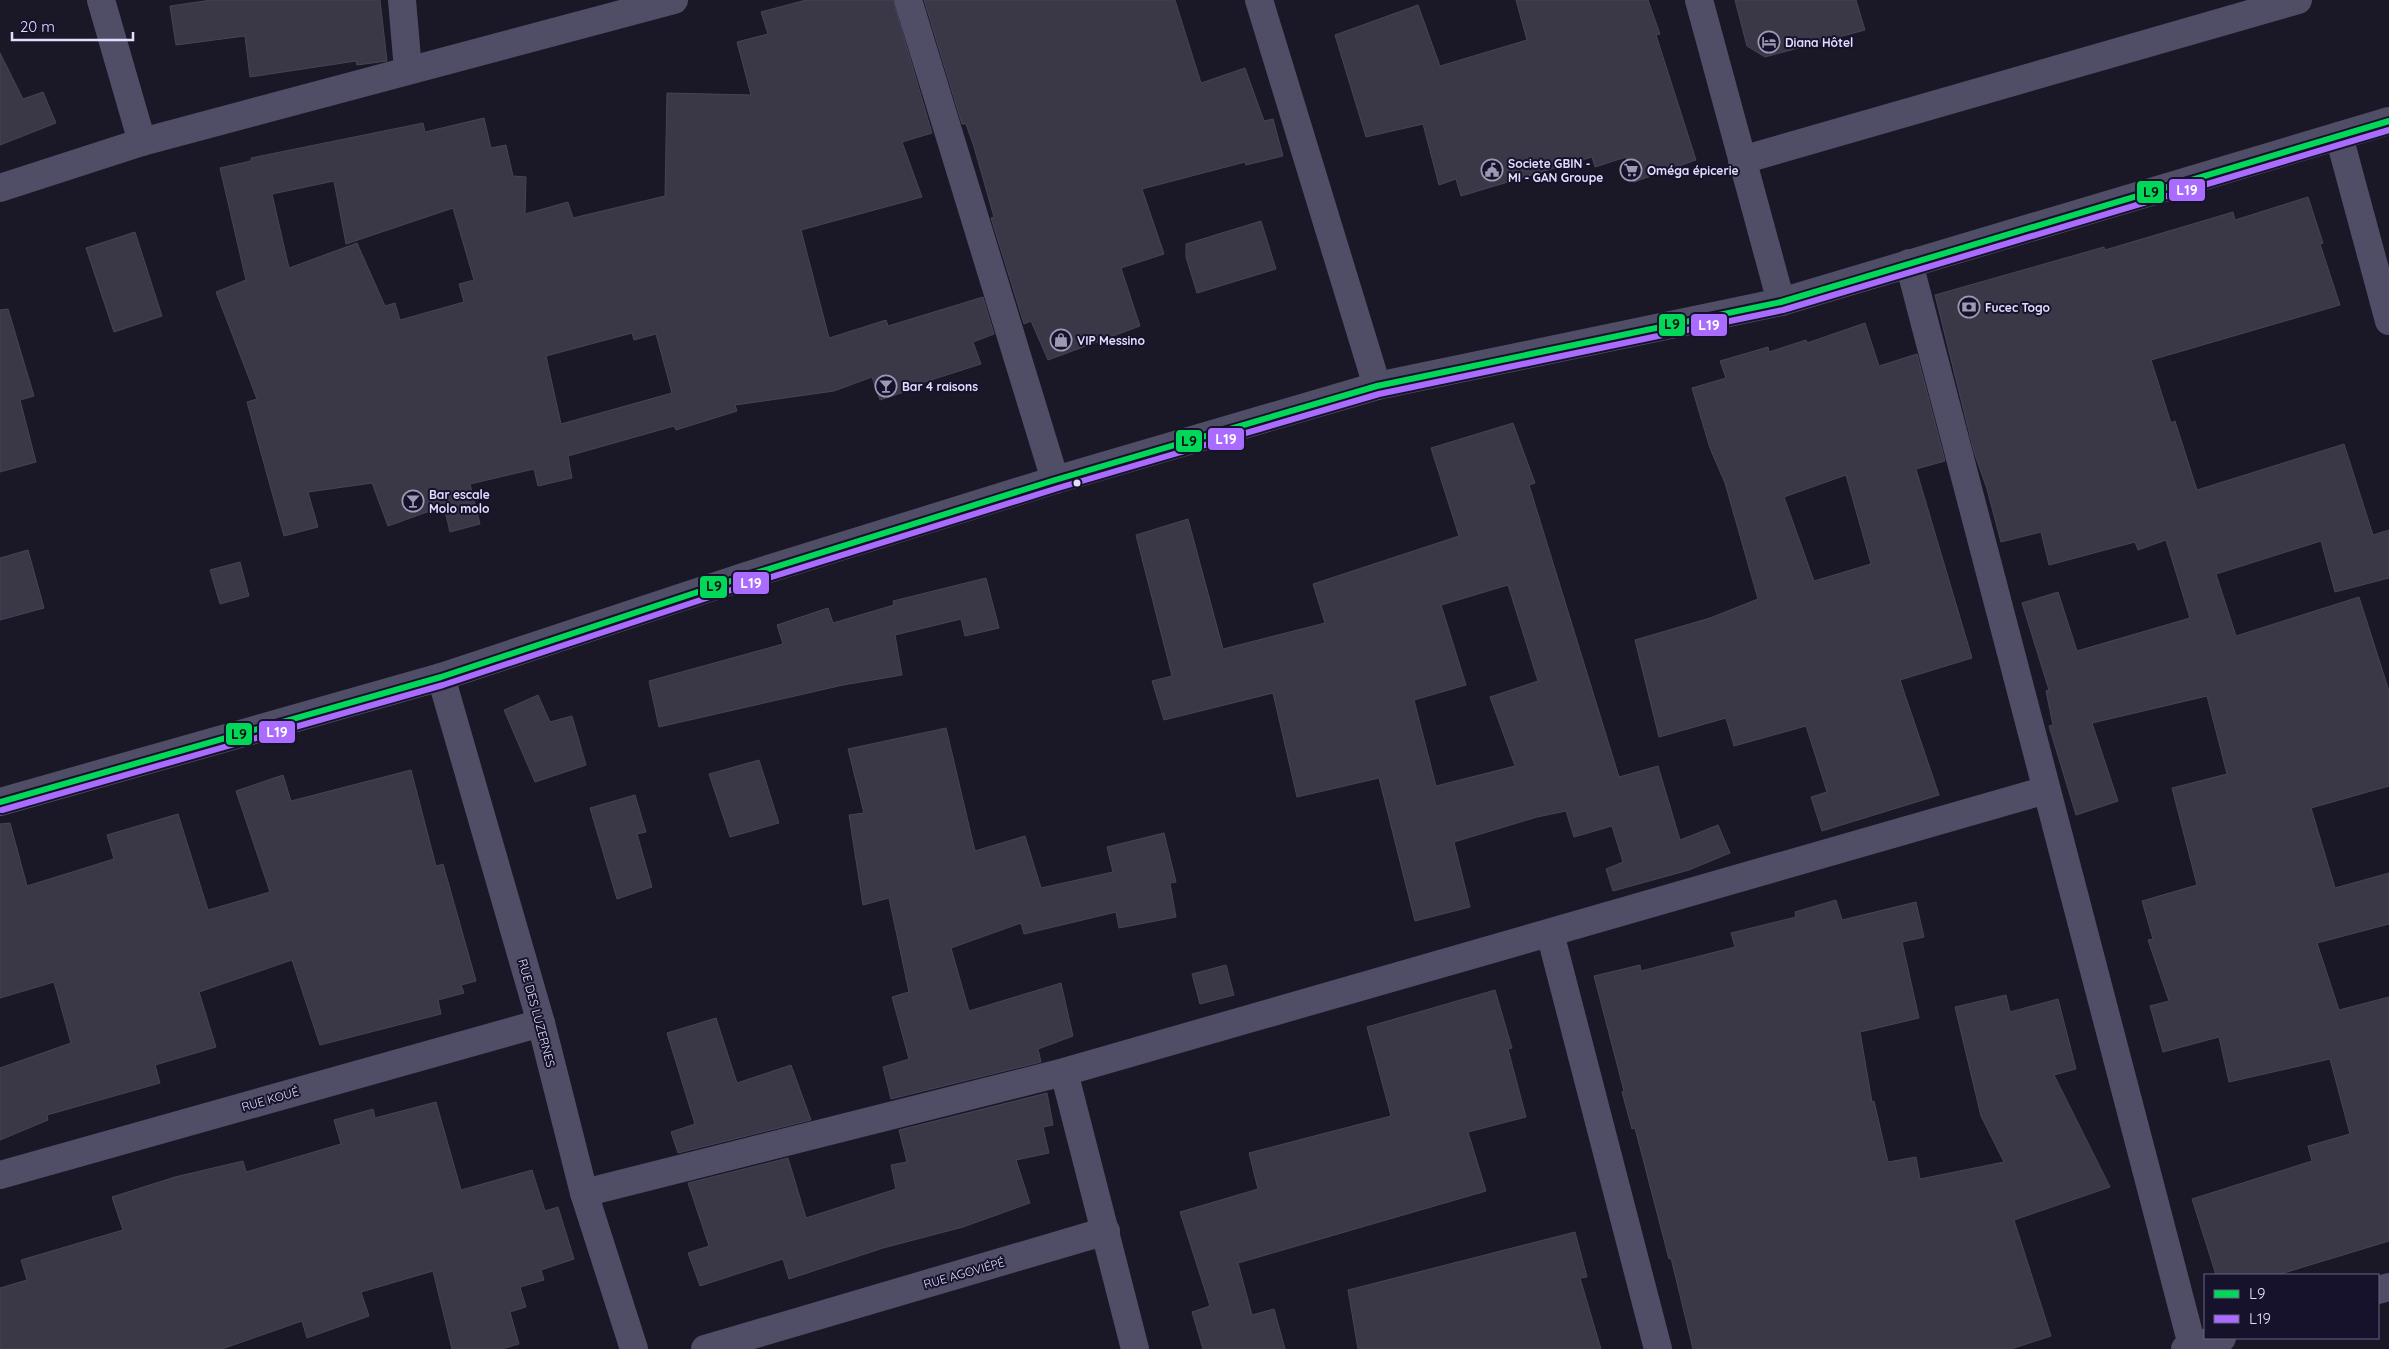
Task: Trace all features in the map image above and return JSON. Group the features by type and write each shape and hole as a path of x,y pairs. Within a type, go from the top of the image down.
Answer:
{"street":[{"path":"101,0 142,142"},
{"path":"402,0 408,70"},
{"path":"0,188 142,142 674,0"},
{"path":"908,0 1055,480"},
{"path":"1259,0 1377,386"},
{"path":"1698,0 1781,302"},
{"path":"1742,160 2298,0"},
{"path":"0,802 442,677 746,576 1055,480 1377,386 1781,302 2389,122"},
{"path":"2339,136 2389,321"},
{"path":"1909,263 2190,1348 2219,1339"},
{"name":"RUE DES LUZERNES","path":"442,677 541,1023 584,1194 634,1349"},
{"path":"584,1194 1064,1072 2046,790"},
{"path":"1550,933 1658,1349"},
{"name":"RUE KOUÉ","path":"0,1175 541,1023"},
{"path":"1064,1072 1135,1349"},
{"name":"RUE AGOVIÉPÉ","path":"705,1349 1106,1231"}],"building":[{"path":"212,0 380,0 387,61 357,65 356,61 250,77 245,36 176,45 170,6"},
{"path":"806,0 893,0 932,133 902,142 922,197 801,230 829,338 886,320 888,326 983,297 994,334 973,342 981,364 909,387 910,390 880,400 872,377 834,391 735,405 737,411 676,430 674,426 568,456 572,478 538,486 534,469 470,484 480,524 450,532 444,506 388,526 372,483 308,492 318,527 284,536 247,402 257,399 216,292 246,280 220,168 251,161 251,158 423,123 425,132 484,118 491,148 506,145 513,176 526,177 525,214 568,202 573,218 665,196 667,93 751,95 737,42 768,34 761,12","holes":["334,181 346,244 453,208 474,280 459,284 464,302 400,320 395,303 385,306 357,243 289,268 272,194","632,333 634,340 656,334 672,393 561,424 546,356"]},
{"path":"924,0 1175,0 1201,83 1245,68 1264,121 1273,119 1283,156 1246,165 1245,162 1142,189 1164,254 1121,268 1140,326 1048,360 1031,321 1024,324 991,218 994,217 974,147 966,124 962,124"},
{"path":"1516,0 1648,0 1660,34 1656,35 1696,160 1634,182 1626,157 1595,167 1592,157 1461,196 1456,179 1439,185 1423,124 1366,137 1335,35 1418,5 1440,66 1527,40"},
{"path":"1735,0 1856,0 1865,30 1765,57 1747,46"},
{"path":"0,53 23,99 43,92 56,123 0,145"},
{"path":"2308,197 2323,243 2320,244 2340,305 2151,360 2171,423 2175,421 2197,490 2344,444 2373,535 2389,530 2389,578 2335,592 2321,541 2216,574 2236,636 2359,597 2389,691 2389,786 2311,808 2335,888 2389,873 2389,924 2317,943 2339,1010 2389,997 2389,1241 2280,1274 2216,1274 2192,1199 2312,1161 2308,1146 2350,1134 2330,1059 2229,1082 2219,1037 2163,1052 2150,1006 2169,1001 2148,940 2153,939 2142,901 2197,885 2172,788 2227,774 2207,696 2092,723 2118,801 2076,815 2049,726 2053,725 2046,691 2049,690 2022,603 2058,592 2077,651 2190,618 2166,540 2138,550 2135,542 2049,565 2041,532 2001,542 1987,489 1974,452 1935,295 2104,247 2105,250 2233,212 2235,220"},
{"path":"1261,221 1276,269 1197,293 1186,257 1186,244"},
{"path":"135,232 162,316 114,332 86,248"},
{"path":"8,309 34,396 20,400 36,462 0,472 0,310"},
{"path":"1865,323 1879,366 1917,354 1945,461 1916,469 1972,658 1900,680 1939,795 1822,831 1811,797 1827,792 1806,726 1734,746 1726,718 1659,737 1635,640 1710,618 1758,599 1725,483 1710,448 1692,388 1726,378 1720,361 1768,347 1769,352 1806,340 1807,343","holes":["1846,475 1871,564 1814,581 1784,497"]},
{"path":"1513,423 1535,483 1529,485 1619,777 1658,766 1680,840 1718,825 1730,853 1689,870 1613,891 1606,869 1623,862 1612,826 1574,837 1566,811 1537,817 1454,842 1470,907 1415,921 1379,778 1297,797 1273,693 1164,720 1152,681 1172,676 1136,535 1188,519 1223,649 1325,623 1313,584 1459,536 1431,448","holes":["1508,585 1538,681 1490,697 1515,766 1436,786 1414,700 1466,685 1441,605"]},
{"path":"28,550 44,608 0,620 0,558"},
{"path":"240,562 249,596 220,604 210,570"},
{"path":"986,578 999,628 965,636 961,619 895,635 902,675 843,685 659,727 649,681 783,644 777,625 828,608 833,623 894,605 893,601"},
{"path":"538,695 550,722 572,716 586,765 535,782 504,710"},
{"path":"946,728 975,851 1025,836 1041,888 1113,872 1107,847 1164,833 1176,882 1170,883 1176,917 1119,928 1116,912 1024,934 1021,923 951,948 969,1011 1061,983 1073,1036 1038,1049 1041,1062 891,1099 883,1067 909,1059 892,997 909,992 889,898 863,905 849,815 864,813 848,749"},
{"path":"759,760 779,823 730,837 709,774"},
{"path":"411,770 436,866 443,864 476,981 461,985 464,993 438,1000 441,1014 320,1045 292,960 199,992 216,1047 155,1065 160,1083 47,1115 48,1120 0,1140 0,1068 71,1043 54,982 0,998 0,824 10,823 27,886 114,859 107,835 178,814 208,910 270,892 236,791 283,775 291,801"},
{"path":"635,795 646,832 637,834 652,887 617,899 590,808"},
{"path":"1836,900 1842,920 1916,902 1924,937 1902,942 1919,1018 1860,1032 1872,1102 1874,1101 1888,1162 1916,1157 1920,1179 2004,1162 1981,1116 1955,1007 2006,995 2010,1012 2058,999 2076,1069 2054,1075 2110,1187 2014,1220 2051,1336 2011,1349 1693,1349 1671,1258 1669,1259 1635,1128 1632,1129 1622,1092 1624,1091 1594,976 1640,965 1641,971 1735,947 1731,933 1796,917 1795,912"},
{"path":"1226,965 1234,995 1200,1004 1192,974"},
{"path":"1495,990 1512,1048 1508,1049 1526,1117 1468,1132 1486,1191 1238,1263 1252,1315 1274,1309 1285,1349 1203,1349 1192,1312 1210,1306 1180,1212 1258,1189 1249,1153 1391,1116 1367,1027"},
{"path":"716,1018 737,1083 791,1065 811,1120 678,1153 671,1132 695,1124 667,1033"},
{"path":"1047,1093 1053,1125 1043,1127 1049,1153 1016,1160 1030,1203 963,1227 883,1248 789,1279 783,1259 700,1286 688,1253 709,1246 688,1183 788,1158 806,1218 896,1189 891,1165 907,1162 899,1130"},
{"path":"436,1102 461,1190 532,1170 545,1211 558,1207 574,1259 541,1270 544,1280 520,1287 526,1307 510,1312 519,1344 502,1349 452,1349 433,1271 361,1292 369,1316 307,1338 302,1321 222,1349 0,1349 0,1288 27,1280 21,1260 123,1230 112,1197 175,1177 243,1161 246,1172 341,1144 334,1120 373,1109 375,1118"},
{"path":"1575,1232 1587,1277 1580,1278 1601,1349 1358,1349 1348,1290"}],"transit line":[{"name":"L9","path":"0,802 441,677 746,576 1055,480 1377,386 1781,302 2389,121"},
{"name":"L19","path":"2,810 443,685 749,584 1058,488 1379,394 1783,310 2389,130"}],"place":[{"name":"Diana Hôtel","path":"1769,42"},
{"name":"Societe GBIN - MI - GAN Groupe","path":"1492,170"},
{"name":"Oméga épicerie","path":"1631,170"},
{"name":"Fucec Togo","path":"1969,307"},
{"name":"VIP Messino","path":"1061,340"},
{"name":"Bar 4 raisons","path":"886,386"},
{"name":"Bar escale Molo molo","path":"413,501"}]}
